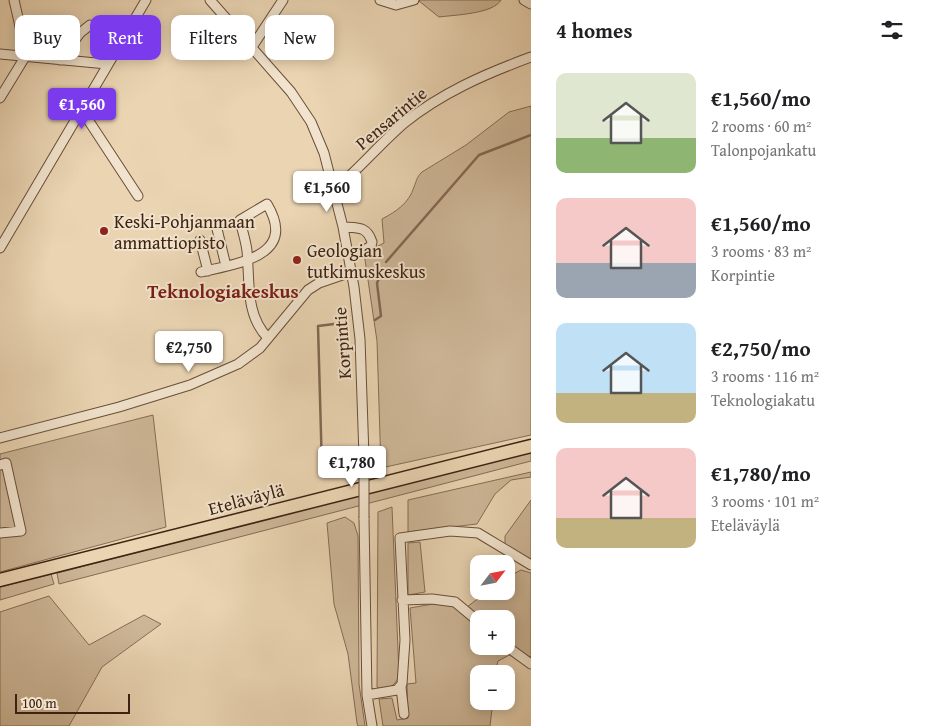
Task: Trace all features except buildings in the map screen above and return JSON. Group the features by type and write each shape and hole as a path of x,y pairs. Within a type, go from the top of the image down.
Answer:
{"highway":[{"name":"Eteläväylä","path":"0,580 531,446"}],"street":[{"path":"14,0 17,15"},
{"name":"Korpintie","path":"210,0 223,15"},
{"path":"255,42 283,0"},
{"path":"380,0 396,6 414,0"},
{"path":"524,0 531,4"},
{"path":"134,15 141,2"},
{"path":"80,33 90,25"},
{"name":"Korpintie","path":"255,50 291,92 312,122 324,153 334,190 349,260 360,339 364,457 367,695 372,726"},
{"path":"0,54 15,56"},
{"name":"Pensarintie","path":"334,190 403,124 424,108 485,74 531,57"},
{"path":"0,98 23,60"},
{"path":"60,60 107,64"},
{"path":"0,248 109,60"},
{"path":"81,109 138,196"},
{"path":"200,240 205,271 247,261 270,247 275,238 277,229 275,218 267,204 240,220 247,261 246,272 256,321 268,338"},
{"path":"343,227 367,230 372,242 371,246 349,260"},
{"path":"216,229 226,266"},
{"path":"0,438 119,407 190,385 238,364 255,353 308,290 319,283 351,272"},
{"path":"0,465 6,463 21,531 0,534"},
{"path":"404,714 401,687 403,680 404,640 400,538 450,531 478,533 531,565"},
{"path":"402,600 432,599 456,602 470,614"},
{"path":"515,652 531,664"},
{"path":"367,695 401,687"}],"shaded area":[{"path":"420,0 501,0 497,5 482,11 439,17"},
{"path":"531,106 531,435 381,468 377,341 364,253 384,243 382,219 406,202 422,172 466,145 509,112"},
{"path":"153,415 166,527 0,572 0,454"},
{"path":"531,451 531,461 59,584 57,573"},
{"path":"531,472 531,477 511,480 495,494 477,524 408,532 408,500"},
{"path":"531,500 531,561 505,545 505,536"},
{"path":"392,507 399,674 393,685 381,690 377,687 378,512"},
{"path":"345,517 354,523 358,536 359,684 365,726 358,726 357,723 348,654 334,604 327,523"},
{"path":"420,542 425,592 408,595 408,543"},
{"path":"521,570 531,573 531,657 515,652 515,610 470,610 470,655 509,655 498,661 497,665 470,665 470,710 492,710 490,726 383,726 379,699 392,698 397,720 408,718 407,684 416,683 410,608 444,602 467,607 476,600 515,600 515,573"},
{"path":"51,574 54,584 0,600 0,587"},
{"path":"49,596 89,645 144,615 161,624 102,667 69,726 0,726 0,612"}],"waterway":[{"path":"386,262 479,155 531,135"},
{"path":"375,320 381,316 377,283 383,270"},
{"path":"322,470 318,326 334,324"}],"place":[{"name":"Keski-Pohjanmaan ammattiopisto","path":"104,231"},
{"name":"Geologian tutkimuskeskus","path":"297,260"}],"district":[{"name":"Teknologiakeskus","path":"223,291"}]}
